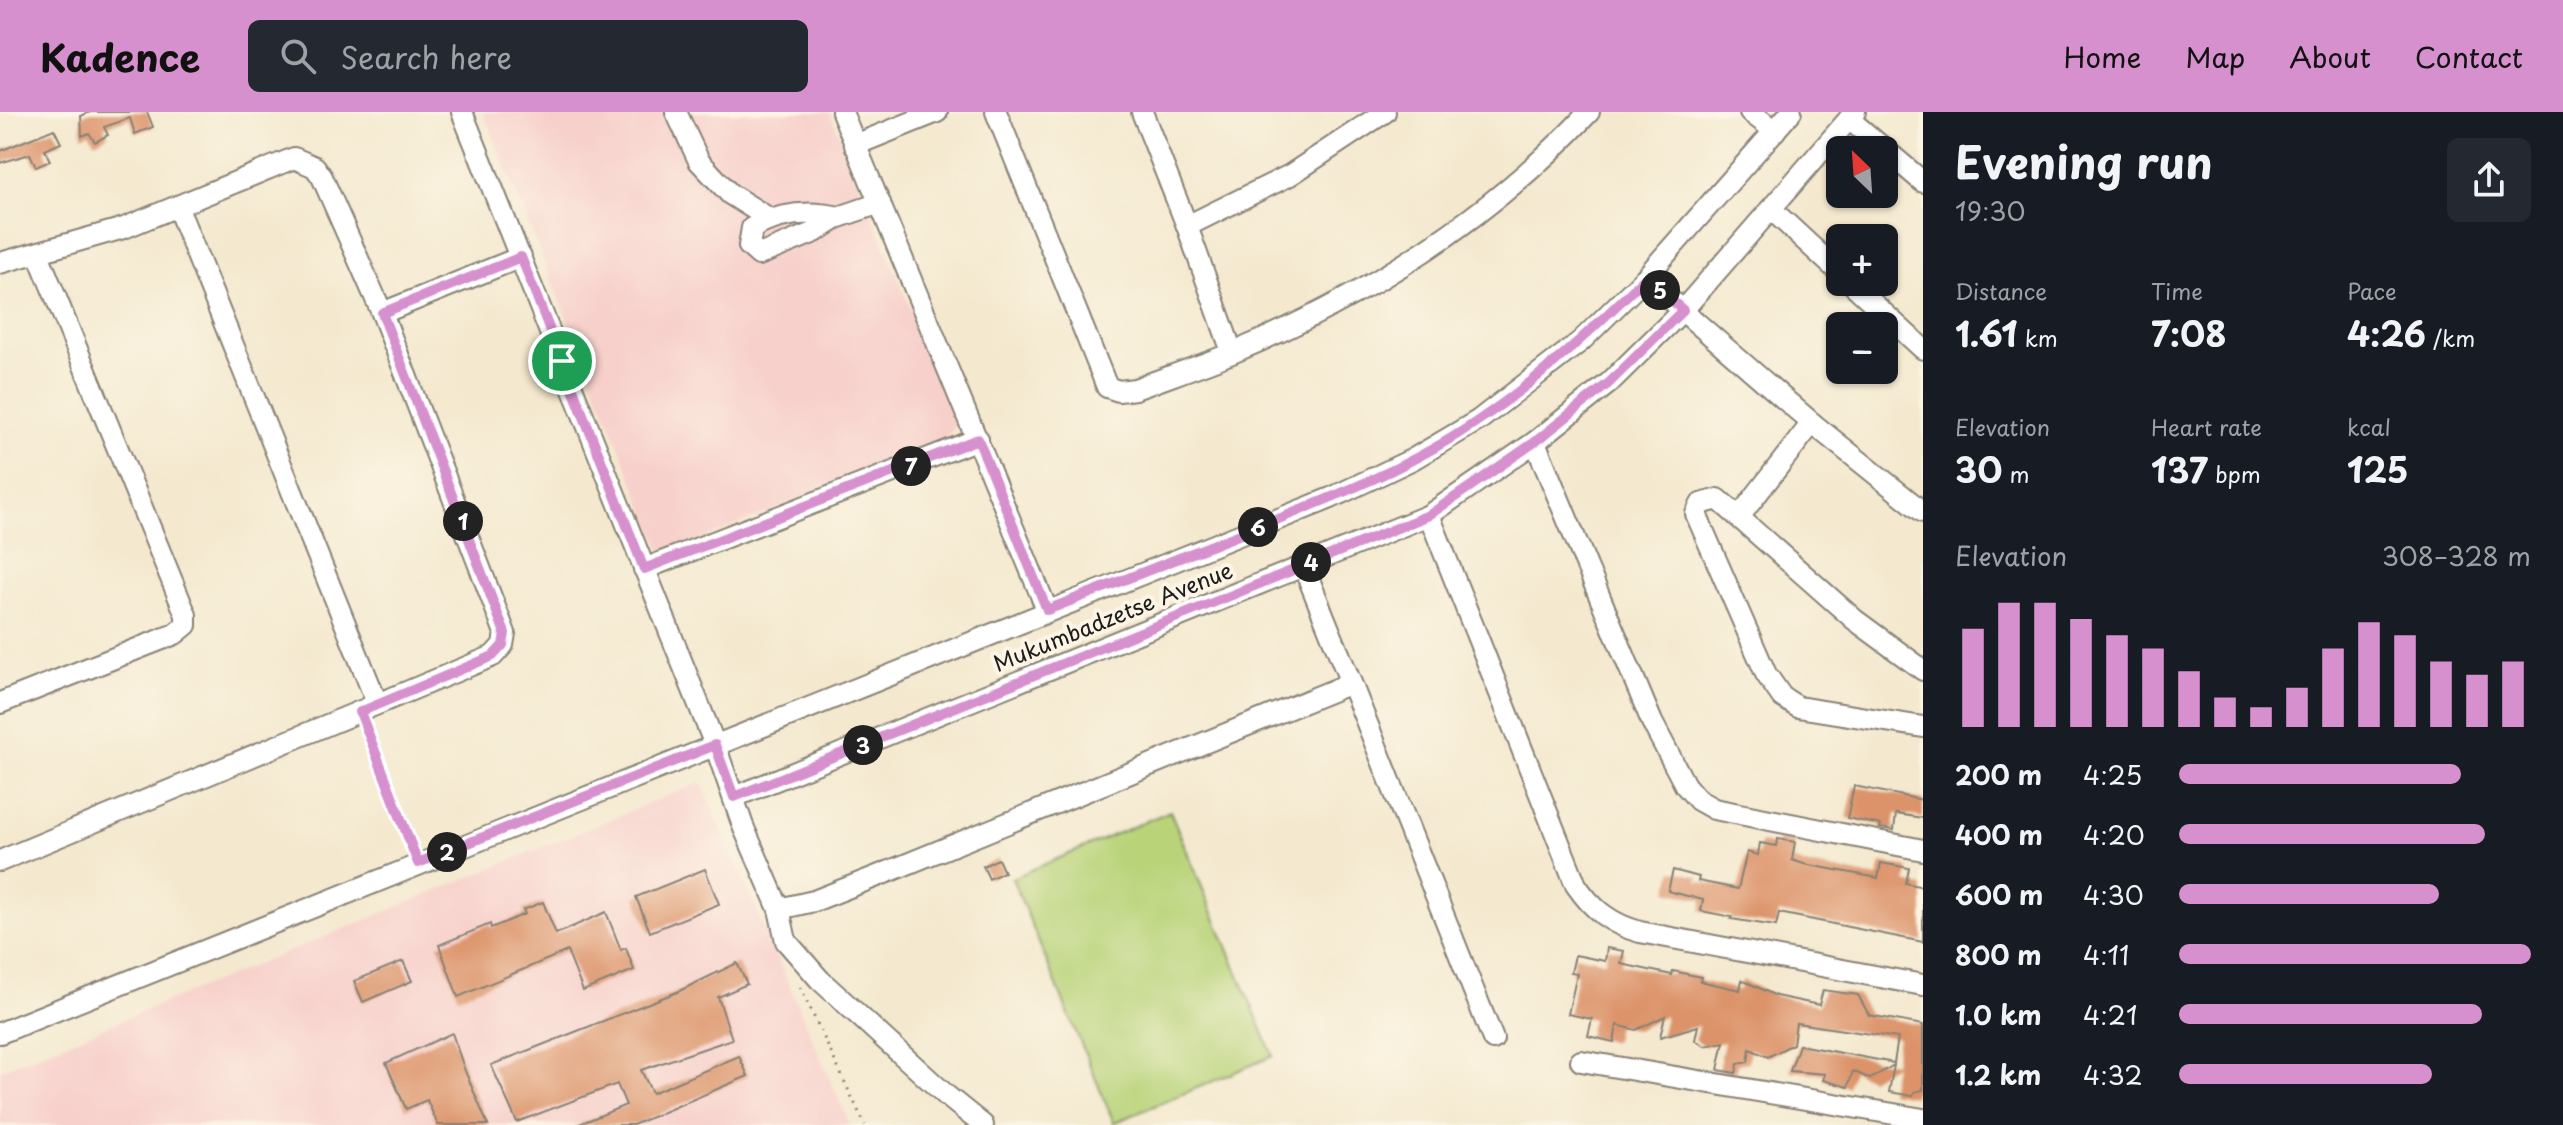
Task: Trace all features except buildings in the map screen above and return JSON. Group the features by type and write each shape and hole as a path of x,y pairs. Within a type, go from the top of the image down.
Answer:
{"street":[{"path":"676,112 699,161 730,194 770,219"},
{"path":"842,112 1047,610"},
{"path":"855,145 937,112"},
{"path":"996,112 1107,387 1119,391 1135,389 1232,352 1333,305 1402,266 1516,182 1589,112"},
{"path":"1142,112 1232,352"},
{"path":"1187,226 1290,175 1385,112"},
{"path":"1750,112 1775,131"},
{"path":"0,1033 1331,498 1413,459 1479,420 1581,341 1645,278 1791,112"},
{"path":"464,113 715,745 743,826 779,909 786,941 820,980 983,1125"},
{"path":"1852,115 1923,182"},
{"name":"Mukumbadzetse Avenue","path":"734,797 1429,515 1535,442 1609,383 1683,310 1852,115"},
{"path":"0,263 38,254 178,208 294,158 315,167 382,313 505,633 503,645 493,656 0,861"},
{"path":"839,217 818,213 770,219 752,228 749,246 759,255 815,232 839,217 880,203"},
{"path":"178,208 369,707"},
{"path":"1771,209 1826,260"},
{"path":"0,703 175,634 186,625 186,615 38,254"},
{"path":"382,313 521,257"},
{"path":"1645,278 1812,423 1923,512"},
{"path":"1865,296 1923,349"},
{"path":"1739,517 1812,423"},
{"path":"644,569 978,439"},
{"path":"1535,442 1652,722 1679,775 1698,800 1714,809 1923,850"},
{"path":"1923,670 1855,620 1718,499 1705,501 1696,514 1766,674 1782,697 1798,707 1923,727"},
{"path":"1429,515 1576,885 1595,910 1616,923 1640,932 1923,985"},
{"path":"1303,565 1493,1039"},
{"path":"779,909 801,905 877,876 1351,683"},
{"path":"1581,1061 1923,1119"}],"path":[{"path":"369,707 418,863"},
{"path":"796,977 865,1125"}],"shaded area":[{"path":"483,112 830,112 957,422 944,441 663,555"},
{"path":"701,782 850,1125 0,1125 0,1070"}],"green space":[{"path":"1170,811 1273,1056 1114,1123 1012,878"}],"route":[{"path":"521,257 562,361 644,569 978,439 1047,610 1331,498 1413,459 1479,420 1581,341 1645,278 1683,310 1609,383 1535,442 1429,515 734,797 715,745 418,863 360,712 493,656 501,650 505,633 382,313 521,257"}]}
